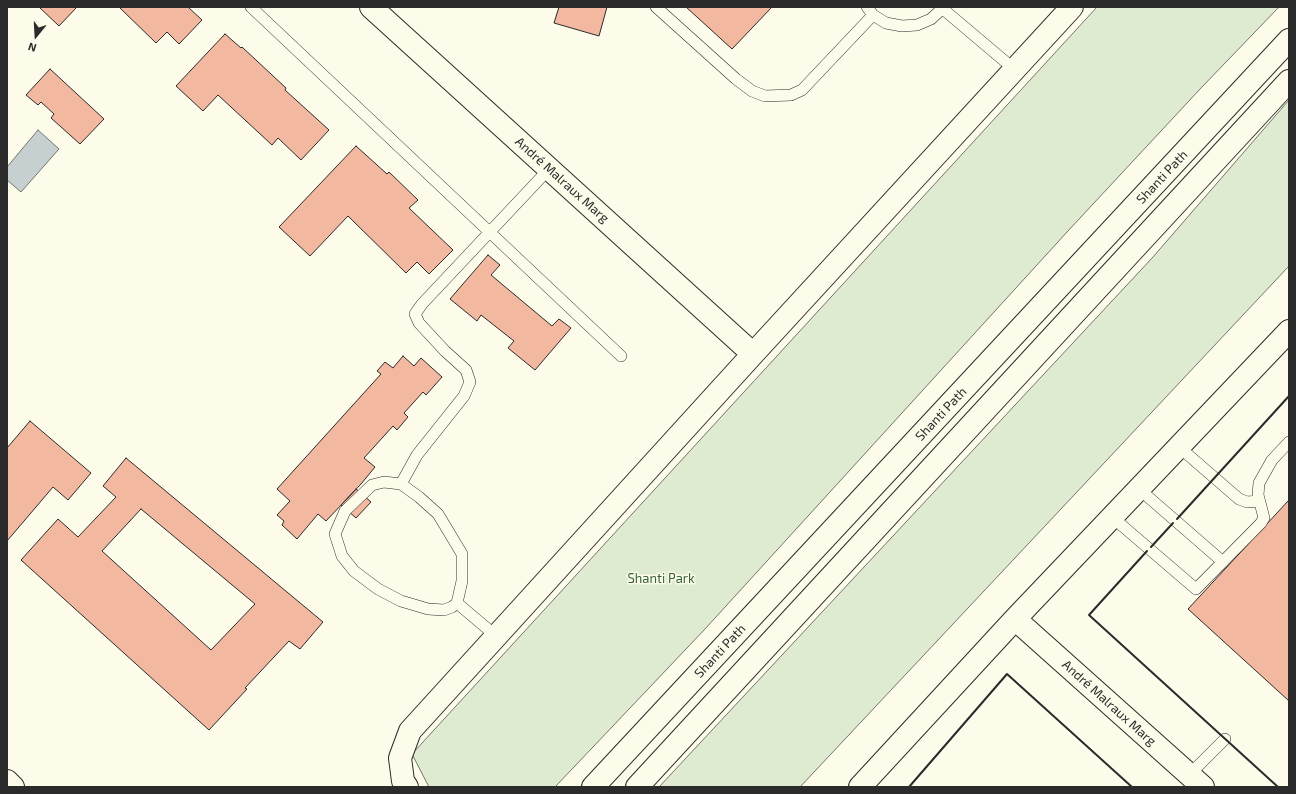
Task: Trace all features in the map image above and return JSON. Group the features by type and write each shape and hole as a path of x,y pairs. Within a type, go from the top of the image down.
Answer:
{"street":[{"name":"André Malraux Marg","path":"371,7 753,354"},
{"path":"407,787 403,781 400,758 410,731 753,354 1072,7"},
{"name":"Shanti Path","path":"593,787 1289,40"},
{"path":"637,787 1289,81"},
{"path":"860,787 1015,619 1289,331"},
{"name":"André Malraux Marg","path":"1015,619 1196,781"},
{"path":"7,781 13,787"}],"lane":[{"path":"250,7 622,356"},
{"path":"656,7 736,79 752,91 765,96 791,95 802,90 870,11 886,23 902,26 917,25 931,19 944,8 982,43 1014,69"},
{"path":"401,484 416,455 464,396 470,382 466,370 418,323 415,314 422,304 550,169"},
{"path":"1112,517 1196,589 1261,523 1264,518 1259,501 1258,483 1272,460 1289,442"},
{"path":"1179,447 1239,499 1247,502 1259,501"},
{"path":"384,482 401,484 419,497 438,514 462,554 462,581 457,603 444,610 401,602 378,590 354,571 342,556 334,534 345,511 372,485 384,482"},
{"path":"1139,489 1222,562"},
{"path":"457,603 496,636"},
{"path":"1196,781 1225,739"}],"green space":[{"name":"Shanti Park","path":"1097,7 1279,7 1201,88 1067,232 705,629 555,787 429,787 412,754"},
{"path":"1289,100 1289,266 800,787 659,787 1153,257"}],"shaded area":[{"path":"38,130 59,149 21,192 7,180 7,167"}],"building":[{"path":"39,7 77,7 59,26"},
{"path":"119,7 188,7 202,20 179,44 167,32 156,43"},
{"path":"559,7 607,7 599,36 554,23"},
{"path":"686,7 772,7 732,49"},
{"path":"225,34 241,48 242,47 286,88 285,90 329,130 301,160 278,138 272,145 218,95 203,111 176,86"},
{"path":"50,69 104,119 80,144 51,118 54,114 41,102 38,105 26,95"},
{"path":"356,146 387,174 389,172 418,200 409,208 453,250 429,274 417,262 406,273 348,216 310,256 279,227"},
{"path":"488,255 500,265 491,275 552,326 559,319 571,328 535,370 508,348 514,341 481,315 477,321 450,299"},
{"path":"403,356 414,366 421,358 442,377 426,395 423,392 404,413 408,417 397,430 393,426 364,458 375,467 361,484 326,521 318,514 297,539 282,525 284,521 277,515 290,501 277,489 381,374 377,371 385,362 393,368"},
{"path":"30,421 91,473 68,500 53,487 7,541 7,448"},
{"path":"126,458 323,622 300,649 289,641 245,688 247,689 209,730 21,560 58,519 78,537 116,497 103,486","holes":["141,509 255,604 211,650 102,551"]},
{"path":"356,489 371,502 356,518 341,505"},
{"path":"1289,500 1289,701 1188,609"}],"wall":[{"path":"1177,519 1289,396"},
{"path":"1151,547 1173,523"},
{"path":"1147,551 1089,615 1278,787"},
{"path":"909,787 1007,674 1132,787"}]}
